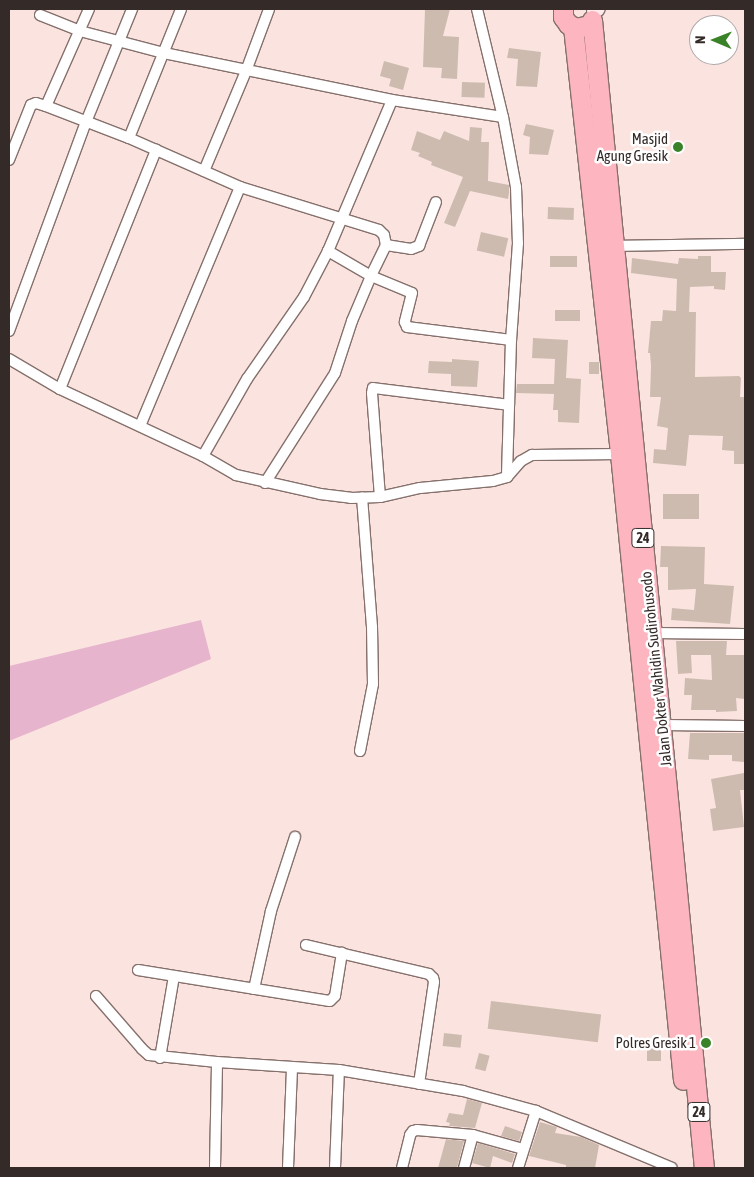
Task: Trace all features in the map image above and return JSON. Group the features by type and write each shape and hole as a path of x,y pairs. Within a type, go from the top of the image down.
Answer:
{"highway":[{"name":"24","path":"561,9 566,22 573,27"},
{"path":"573,27 583,28 594,12"},
{"name":"Jalan Dokter Wahidin Sudirohusodo","path":"594,12 614,246 663,726 704,1168"},
{"name":"Jalan Dokter Wahidin Sudirohusodo","path":"573,27 620,454 691,1168"}],"street":[{"path":"46,106 90,9"},
{"path":"9,330 117,41 132,9"},
{"path":"129,138 181,9"},
{"path":"204,171 246,71 269,9"},
{"path":"477,9 503,117 516,188 518,214 511,340 507,476"},
{"path":"40,15 80,31 164,54 392,100 503,117"},
{"path":"202,456 247,378 304,297 343,219 392,100"},
{"path":"9,160 31,105 36,103 129,138 240,187 379,230 384,234 386,245 352,321 335,373 265,483"},
{"path":"60,389 156,150"},
{"path":"140,426 240,187"},
{"path":"386,245 411,249 419,246 436,202"},
{"path":"614,246 745,244"},
{"path":"328,251 371,276 412,293 405,322 408,327 511,340"},
{"path":"9,360 60,389 202,456 236,475 320,494 380,497 420,488 493,480 507,476 521,461 532,455 620,454"},
{"path":"380,497 373,388 509,405"},
{"path":"360,751 373,684 372,627 362,497"},
{"path":"653,633 745,634"},
{"path":"663,726 745,726"},
{"path":"254,989 271,911 295,837"},
{"path":"306,945 429,974 433,978 434,982 419,1084"},
{"path":"138,970 333,1000 342,953"},
{"path":"160,1058 174,976"},
{"path":"96,996 149,1055 160,1058 339,1070 463,1091 536,1111 672,1168"},
{"path":"215,1168 217,1062"},
{"path":"288,1168 292,1067"},
{"path":"335,1168 339,1070"},
{"path":"518,1168 536,1111"},
{"path":"402,1168 410,1135 413,1131 473,1135 523,1150"},
{"path":"464,1168 473,1135"}],"shaded area":[{"path":"201,620 211,659 9,741 9,666"}],"building":[{"path":"425,9 450,9 443,36 459,37 457,79 441,78 442,68 423,67"},
{"path":"509,48 541,52 537,87 516,86 518,59 507,58"},
{"path":"384,61 409,68 403,90 389,86 391,79 380,76"},
{"path":"462,82 485,83 484,98 461,97"},
{"path":"526,124 554,130 548,155 529,154 530,137 523,135"},
{"path":"470,127 482,128 481,142 489,142 488,181 509,185 509,193 508,199 470,191 455,227 444,223 463,177 431,165 432,162 418,156 420,153 411,150 417,131 440,140 444,131 469,141"},
{"path":"548,207 574,208 574,220 548,219"},
{"path":"481,232 508,238 504,257 477,251"},
{"path":"550,256 577,256 577,267 550,267"},
{"path":"698,256 711,256 711,272 726,272 725,290 714,289 714,286 690,287 689,312 696,312 695,377 739,376 741,378 740,397 745,397 745,464 734,464 734,451 722,450 723,436 691,435 689,435 686,466 653,463 654,449 666,450 668,428 657,426 661,397 650,397 651,366 650,353 648,353 651,321 662,321 663,310 676,311 677,279 631,273 632,258 678,264 679,258 698,259"},
{"path":"555,310 580,310 580,321 555,321"},
{"path":"533,338 568,340 566,378 581,379 579,423 558,422 558,410 553,410 554,394 516,393 517,384 554,384 555,359 532,358"},
{"path":"452,359 479,361 477,387 451,386 451,374 428,373 429,361 452,362"},
{"path":"589,362 599,362 599,374 589,374"},
{"path":"663,494 699,494 699,519 663,519"},
{"path":"661,546 705,547 704,584 734,586 730,624 671,620 672,608 694,610 696,589 668,590 668,567 660,567"},
{"path":"676,641 727,641 726,655 745,655 745,699 736,698 737,711 691,710 692,695 684,695 685,678 712,680 711,655 691,655 692,673 678,674"},
{"path":"690,733 745,733 744,762 732,761 732,755 709,755 709,760 688,759"},
{"path":"744,773 745,790 740,790 744,827 713,831 710,809 716,808 711,779"},
{"path":"491,1001 601,1015 598,1042 488,1029"},
{"path":"444,1033 462,1035 461,1048 443,1046"},
{"path":"647,1047 661,1047 661,1061 647,1061"},
{"path":"479,1053 490,1056 485,1071 475,1068"},
{"path":"467,1099 482,1103 475,1128 449,1126 450,1123 446,1122 449,1113 463,1115"},
{"path":"540,1122 557,1127 555,1133 581,1137 599,1145 595,1168 566,1168 566,1165 529,1156"},
{"path":"505,1126 522,1132 519,1141 501,1136"},
{"path":"446,1139 464,1141 457,1168 438,1168"},
{"path":"478,1143 515,1154 512,1163 493,1156 490,1168 472,1163"}],"place":[{"name":"Masjid Agung Gresik","path":"678,147"},
{"name":"Polres Gresik 1","path":"706,1043"}]}
